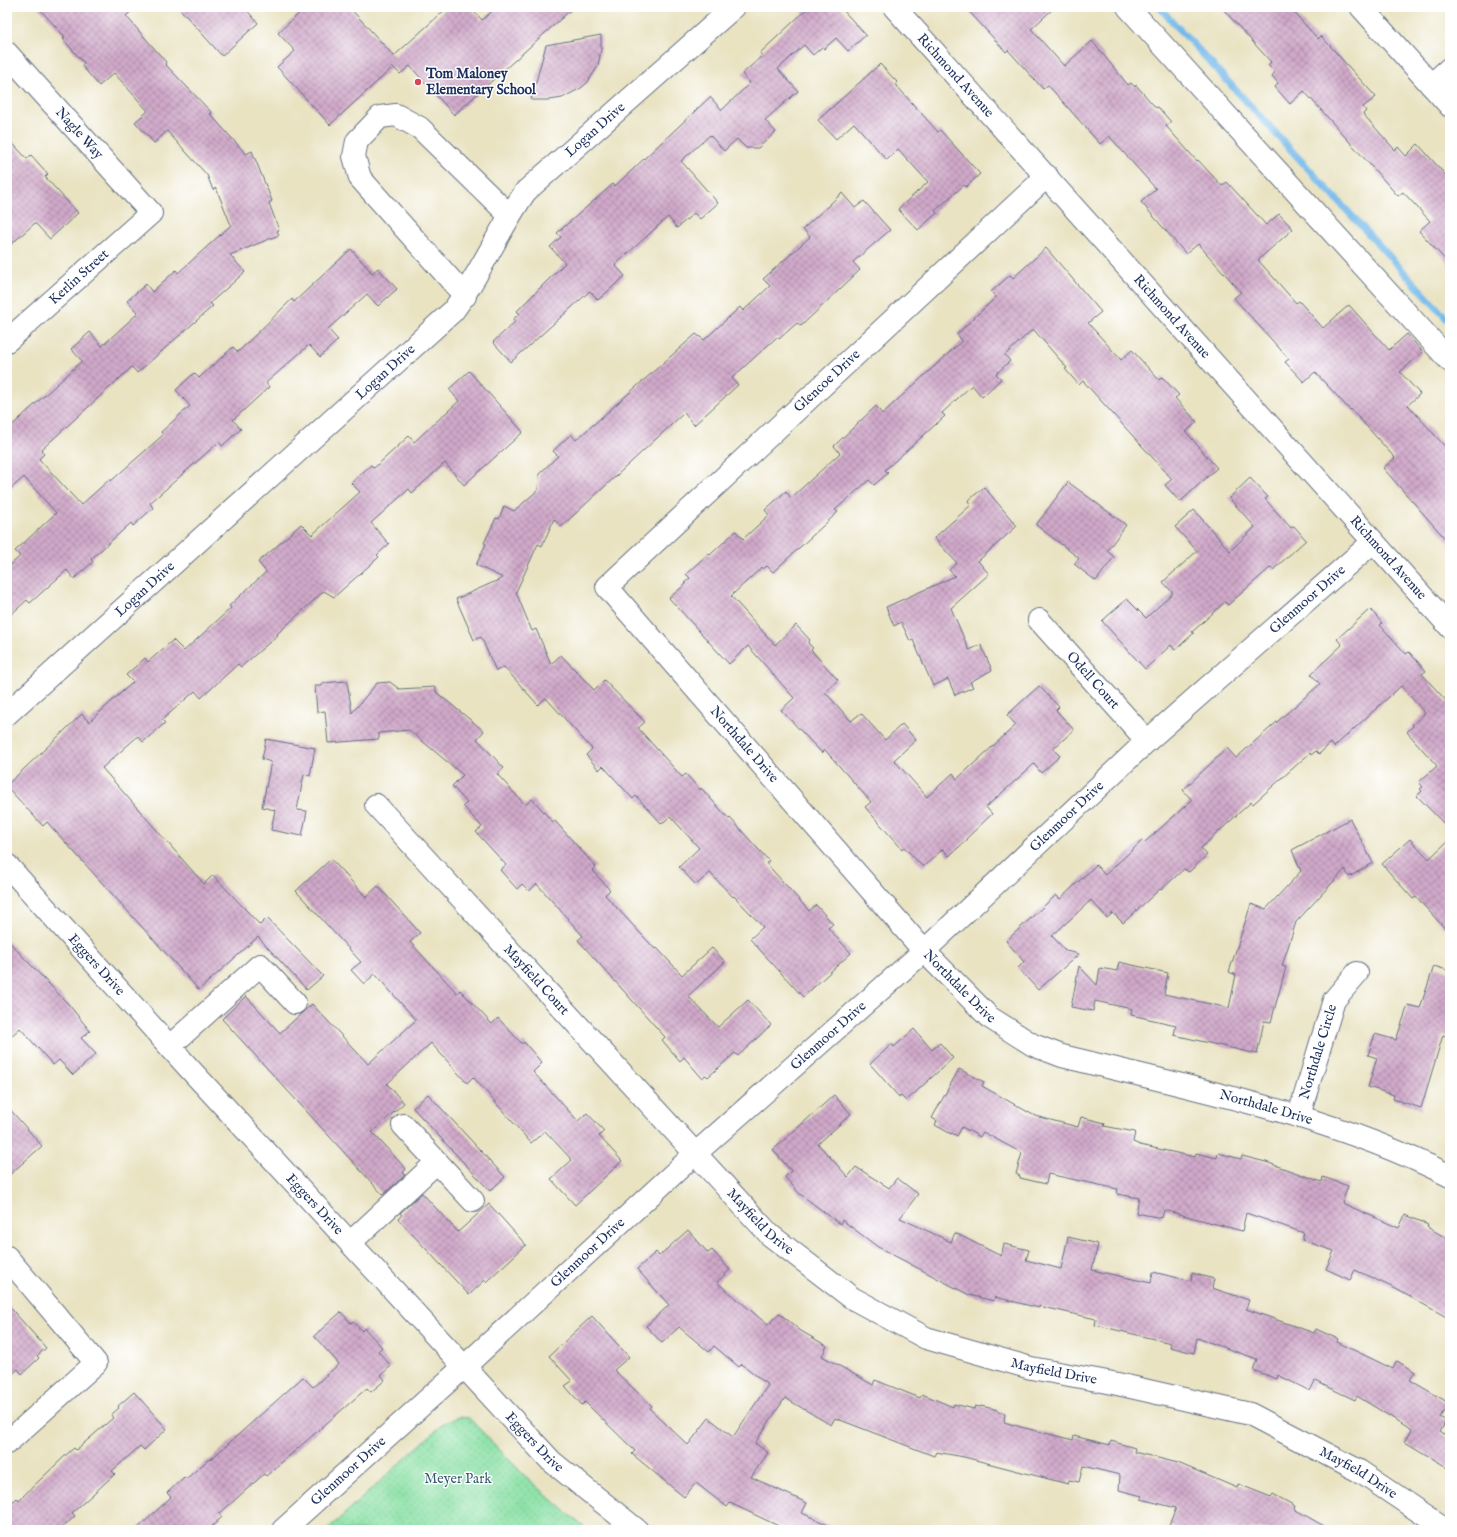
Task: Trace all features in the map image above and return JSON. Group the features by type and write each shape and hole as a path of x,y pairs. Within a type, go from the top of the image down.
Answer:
{"street":[{"name":"Logan Drive","path":"7,714 414,348 453,311 465,296 509,215 526,191 734,7"},
{"name":"Richmond Avenue","path":"894,7 1450,627"},
{"path":"1128,7 1450,361"},
{"path":"1361,7 1450,106"},
{"name":"Nagle Way","path":"7,53 151,213"},
{"path":"1431,85 1450,68"},
{"path":"465,296 360,178 354,156 357,141 380,117 396,115 420,128 509,215"},
{"name":"Glencoe Drive","path":"607,587 1047,176"},
{"name":"Kerlin Street","path":"7,341 151,213"},
{"name":"Glenmoor Drive","path":"283,1530 465,1366 696,1153 924,951 1147,741 1373,542"},
{"name":"Northdale Drive","path":"607,587 924,951 989,1017 1033,1045 1062,1056 1299,1116 1423,1162 1450,1176"},
{"name":"Odell Court","path":"1039,620 1147,741"},
{"name":"Mayfield Court","path":"376,805 696,1153"},
{"name":"Eggers Drive","path":"7,864 170,1046 552,1460 637,1530"},
{"path":"170,1046 260,965 295,1003"},
{"name":"Northdale Circle","path":"1299,1116 1334,1000 1357,973"},
{"path":"404,1125 474,1201"},
{"name":"Mayfield Drive","path":"696,1153 770,1235 852,1298 926,1338 1031,1368 1250,1414 1359,1471 1447,1530"},
{"path":"351,1242 437,1162"},
{"path":"7,1257 96,1363 7,1443"}],"green space":[{"name":"Meyer Park","path":"458,1417 469,1418 523,1474 587,1530 327,1530 444,1423"}],"building":[{"path":"38,7 136,7 126,16 166,62 165,64 212,113 210,114 246,154 252,151 272,201 269,203 279,230 277,231 279,235 230,255 245,272 210,303 213,306 137,373 132,367 41,450 44,454 39,459 81,505 110,479 111,481 163,435 161,432 190,406 176,390 194,373 199,378 233,347 238,352 292,299 294,302 351,249 372,273 378,268 397,289 378,306 367,294 328,329 338,340 320,357 309,345 266,383 269,387 233,420 241,429 222,446 219,442 150,503 153,508 133,526 131,523 91,559 93,562 74,579 67,570 30,603 27,600 7,618 7,568 20,556 15,551 56,513 24,477 7,492 7,430 82,361 71,349 90,332 102,346 138,313 127,301 146,284 152,292 176,270 178,273 231,225 216,188 213,190 207,175 167,131 154,143 135,122 148,111 114,73 99,86 82,66 84,63 63,39 65,37"},
{"path":"178,7 244,7 258,23 222,56"},
{"path":"306,7 349,7 394,56 448,7 470,7 482,20 497,7 574,7 454,115 410,66 400,74 393,67 330,125 277,67 295,51 278,33"},
{"path":"809,7 840,7 866,35 848,51 836,38 824,49 822,47 813,55 804,45 778,69 798,91 765,120 776,132 758,148 746,148 737,139 724,151 710,135 681,161 718,203 700,219 694,213 677,228 668,217 615,265 625,276 598,300 590,291 511,362 493,342 515,322 513,319 520,314 517,311 565,263 550,247 561,237 557,233 613,184 615,186 710,97 722,110 750,83 742,74 762,56 760,53"},
{"path":"965,7 1055,7 1031,29 1064,66 1092,41 1128,85 1131,83 1135,87 1136,85 1156,108 1158,107 1171,122 1166,126 1197,161 1198,160 1222,186 1227,182 1266,225 1279,214 1293,229 1258,260 1296,303 1299,301 1323,328 1349,305 1389,350 1407,334 1423,352 1400,372 1420,394 1408,405 1450,452 1450,544 1383,468 1395,458 1351,409 1350,410 1315,372 1304,382 1285,362 1289,359 1234,298 1241,292 1198,244 1186,254 1141,202 1156,189 1109,136 1100,144 1048,85 1043,89 1008,50 1006,52"},
{"path":"1221,7 1289,7 1318,39 1321,36 1376,97 1363,107 1366,111 1363,114 1395,150 1398,147 1406,156 1418,144 1450,180 1450,265 1419,231 1430,221 1403,192 1398,196 1304,91 1290,104 1275,87 1278,83 1272,76 1275,72 1268,65 1271,62"},
{"path":"601,35 601,50 598,66 588,82 581,88 562,98 550,100 531,100 546,45"},
{"path":"880,64 897,82 895,84 938,132 940,130 980,174 966,187 964,185 935,211 937,213 918,230 898,209 928,182 898,149 887,160 854,123 836,139 818,120"},
{"path":"7,137 27,159 31,155 48,174 45,177 78,213 50,239 35,223 7,248"},
{"path":"842,193 855,208 864,201 890,230 853,262 860,270 801,326 797,323 779,339 777,337 732,378 738,385 694,425 684,413 561,527 554,519 542,546 538,544 516,592 532,631 536,629 551,664 561,655 594,690 604,680 645,722 638,728 682,777 686,774 729,819 730,818 769,861 766,863 809,911 816,905 833,924 828,928 851,953 803,997 750,939 763,927 734,896 733,897 710,873 696,885 679,867 699,848 670,816 662,824 636,796 633,799 603,766 599,770 586,755 592,749 546,698 538,705 504,667 496,671 481,637 474,640 456,599 503,578 476,565 486,544 484,543 496,518 499,519 504,506 514,511 538,490 539,474 558,456 553,451 571,434 576,440 696,334 704,340 740,307 743,311 770,286 763,279 810,237 803,229"},
{"path":"1046,248 1101,312 1088,323 1121,360 1132,350 1159,380 1162,377 1179,395 1175,398 1197,422 1186,432 1217,468 1180,502 1165,485 1172,479 1083,381 1079,385 1065,369 1067,368 1033,329 1005,355 1010,361 996,374 1001,379 982,397 972,385 942,413 945,416 885,470 888,473 874,485 869,480 835,510 838,512 773,572 767,566 763,569 762,567 731,596 775,645 796,625 810,640 808,643 813,648 811,650 838,680 825,692 851,721 861,713 885,740 902,724 916,740 894,760 927,797 953,773 957,779 1016,725 1007,715 1039,686 1059,707 1056,710 1074,730 1053,749 1060,756 1041,773 1034,764 986,807 992,814 967,838 968,839 949,856 943,849 923,867 904,847 902,849 865,807 871,802 825,750 822,753 781,710 794,698 748,646 729,664 669,598 686,584 684,583 690,578 686,574 709,553 710,555 736,531 743,539 769,515 765,510 786,491 791,498 840,453 834,446 876,406 882,414 962,341 957,334 996,297 991,292 1010,275 1013,278"},
{"path":"469,371 523,432 464,485 445,463 412,493 409,489 371,523 389,544 377,555 379,557 334,597 324,591 277,634 278,635 241,667 238,664 201,698 195,691 162,720 165,723 143,742 138,736 102,768 204,884 213,875 260,925 267,918 323,976 307,990 258,937 199,990 47,822 43,826 7,787 7,785 82,714 89,722 133,682 126,675 145,658 148,662 173,640 184,651 231,608 229,606 266,572 258,562 301,524 312,535 360,492 351,483 371,465 374,468 409,436 414,442 459,401 449,389"},
{"path":"1250,478 1268,497 1265,499 1291,528 1294,526 1306,540 1273,570 1271,567 1228,605 1225,602 1192,632 1194,633 1175,650 1171,645 1145,669 1102,621 1127,599 1146,618 1173,593 1163,582 1197,551 1175,527 1194,510 1230,551 1255,527 1229,498"},
{"path":"1068,482 1126,525 1107,551 1114,557 1096,581 1074,564 1079,558 1036,525"},
{"path":"984,487 1017,526 978,561 989,574 951,608 969,650 981,645 992,670 970,682 973,687 955,695 948,679 933,686 913,640 910,641 901,622 894,626 886,607 955,576 949,570 957,563 934,538 971,505 968,501"},
{"path":"1370,609 1382,623 1380,625 1406,654 1409,652 1426,671 1422,674 1450,705 1450,830 1417,796 1422,791 1420,789 1423,787 1419,782 1437,766 1407,732 1425,713 1401,686 1334,747 1331,743 1319,754 1316,751 1311,755 1310,753 1253,804 1251,802 1201,848 1207,855 1189,872 1184,869 1123,923 1113,913 1107,918 1091,900 1052,936 1066,951 1079,954 1038,990 1018,968 1024,962 1006,941 1056,895 1060,899 1096,865 1105,875 1143,840 1145,842 1192,800 1183,790 1227,748 1236,758 1320,684 1311,674 1342,645 1337,639"},
{"path":"347,681 352,713 377,683 390,682 399,689 436,687 436,692 484,731 477,739 504,768 497,774 525,805 532,799 553,822 554,820 596,867 592,870 610,890 605,895 655,949 657,948 682,975 712,948 725,962 688,996 718,1027 748,1000 771,1025 738,1056 735,1053 708,1077 706,1075 702,1078 684,1057 680,1061 662,1040 665,1037 578,940 583,936 537,884 529,891 522,884 517,889 500,870 506,865 476,832 482,827 463,806 467,803 452,786 463,775 409,730 379,733 379,739 328,743 325,711 317,712 315,686 322,686 322,683"},
{"path":"266,739 315,748 310,776 304,774 297,810 307,811 302,836 271,830 275,810 262,807 271,762 262,759"},
{"path":"1350,819 1373,863 1349,877 1345,869 1296,922 1282,966 1286,967 1271,1022 1264,1021 1257,1054 1174,1035 1176,1025 1131,1015 1132,1009 1095,1001 1093,1011 1071,1007 1079,966 1097,985 1100,968 1117,971 1119,962 1168,973 1164,994 1229,1008 1236,975 1229,972 1251,904 1266,909 1301,871 1292,850"},
{"path":"1410,839 1429,859 1450,839 1450,934 1416,897 1413,899 1382,864"},
{"path":"331,859 366,897 378,886 420,933 410,942 457,993 460,990 492,1024 498,1018 522,1044 524,1042 542,1063 533,1072 578,1121 587,1113 604,1131 599,1136 622,1161 575,1205 551,1179 572,1160 545,1131 531,1143 473,1077 467,1083 431,1043 387,1084 404,1103 372,1132 406,1169 403,1173 405,1175 383,1195 222,1019 246,996 280,1033 312,1004 368,1064 416,1020 375,974 364,984 351,970 361,962 296,891"},
{"path":"7,940 70,1006 90,1031 81,1038 96,1054 73,1075 59,1060 53,1065 20,1028 7,1040"},
{"path":"1434,966 1450,971 1450,1037 1443,1035 1421,1108 1393,1099 1394,1095 1368,1087 1377,1058 1368,1055 1375,1034 1396,1040 1408,1005 1420,1008"},
{"path":"914,1029 932,1050 940,1043 953,1058 906,1101 900,1095 899,1097 870,1064 892,1044 894,1047"},
{"path":"959,1069 984,1082 982,1086 1035,1116 1078,1127 1081,1117 1105,1123 1104,1126 1135,1132 1133,1142 1140,1145 1195,1157 1196,1153 1217,1158 1218,1153 1241,1159 1242,1156 1266,1162 1322,1182 1323,1177 1348,1186 1342,1203 1399,1228 1405,1215 1428,1225 1427,1227 1450,1240 1450,1319 1394,1288 1355,1270 1350,1280 1326,1269 1334,1251 1302,1240 1304,1233 1246,1213 1242,1231 1164,1210 1162,1218 1136,1213 1139,1198 1117,1194 1118,1189 1048,1174 1046,1184 1020,1178 1020,1176 1016,1174 1022,1153 983,1132 980,1137 962,1127 957,1136 935,1125 937,1121 932,1118"},
{"path":"428,1094 505,1177 490,1191 413,1108"},
{"path":"834,1095 851,1114 818,1144 848,1177 856,1167 889,1188 897,1178 918,1194 900,1218 951,1242 955,1233 1001,1256 1004,1244 1029,1250 1026,1260 1061,1269 1068,1237 1098,1244 1092,1270 1151,1283 1153,1272 1191,1281 1192,1273 1214,1279 1212,1288 1249,1300 1246,1309 1314,1333 1316,1329 1338,1339 1337,1342 1393,1369 1397,1361 1415,1372 1410,1380 1449,1403 1440,1417 1446,1421 1440,1432 1450,1439 1450,1469 1405,1442 1412,1430 1357,1396 1355,1400 1315,1381 1310,1391 1278,1375 1277,1379 1253,1370 1257,1359 1197,1338 1194,1353 1170,1347 1171,1343 1095,1325 1096,1319 1039,1306 1039,1308 995,1297 994,1301 969,1295 878,1247 842,1220 840,1224 800,1194 785,1177 791,1171 773,1150"},
{"path":"7,1106 42,1146 7,1177"},
{"path":"422,1193 458,1232 489,1204 526,1245 486,1282 485,1280 469,1295 398,1219 402,1215 400,1213"},
{"path":"688,1230 708,1253 712,1250 730,1270 717,1282 768,1325 779,1313 801,1331 827,1346 822,1356 873,1385 875,1380 920,1398 922,1394 953,1407 954,1404 974,1409 975,1406 981,1406 998,1410 998,1412 1005,1413 1004,1422 1073,1440 1074,1436 1110,1445 1111,1441 1135,1448 1134,1452 1178,1463 1237,1488 1238,1484 1271,1497 1273,1494 1295,1506 1294,1509 1331,1530 1182,1530 1169,1525 1176,1508 1141,1499 1142,1496 1119,1490 1120,1475 1083,1466 1079,1482 1069,1480 1068,1484 964,1457 936,1452 934,1456 835,1418 831,1425 785,1398 755,1443 768,1453 751,1477 807,1503 802,1513 839,1530 787,1530 730,1503 727,1507 696,1483 684,1497 632,1454 635,1451 585,1402 582,1405 565,1386 572,1381 549,1356 592,1316 629,1357 614,1370 652,1406 650,1409 688,1445 709,1418 733,1437 768,1385 742,1364 739,1367 714,1346 709,1352 679,1327 662,1343 646,1326 669,1305 637,1269 656,1252 659,1256"},
{"path":"7,1304 46,1348 37,1356 39,1358 22,1374 18,1369 7,1379"},
{"path":"341,1312 351,1323 353,1321 362,1331 364,1328 382,1347 378,1351 391,1366 381,1375 385,1380 371,1392 367,1388 266,1476 264,1474 219,1514 222,1517 208,1530 136,1530 171,1497 167,1493 184,1477 186,1479 209,1459 210,1460 303,1377 313,1387 339,1364 314,1336"},
{"path":"134,1392 167,1429 144,1450 140,1446 112,1471 115,1474 72,1513 75,1516 60,1530 7,1530 7,1507 17,1498 19,1500 74,1448 76,1450 113,1418 111,1415 119,1408 118,1406"}],"waterway":[{"path":"1159,7 1450,322"}],"place":[{"name":"Tom Maloney Elementary School","path":"418,82"}]}
